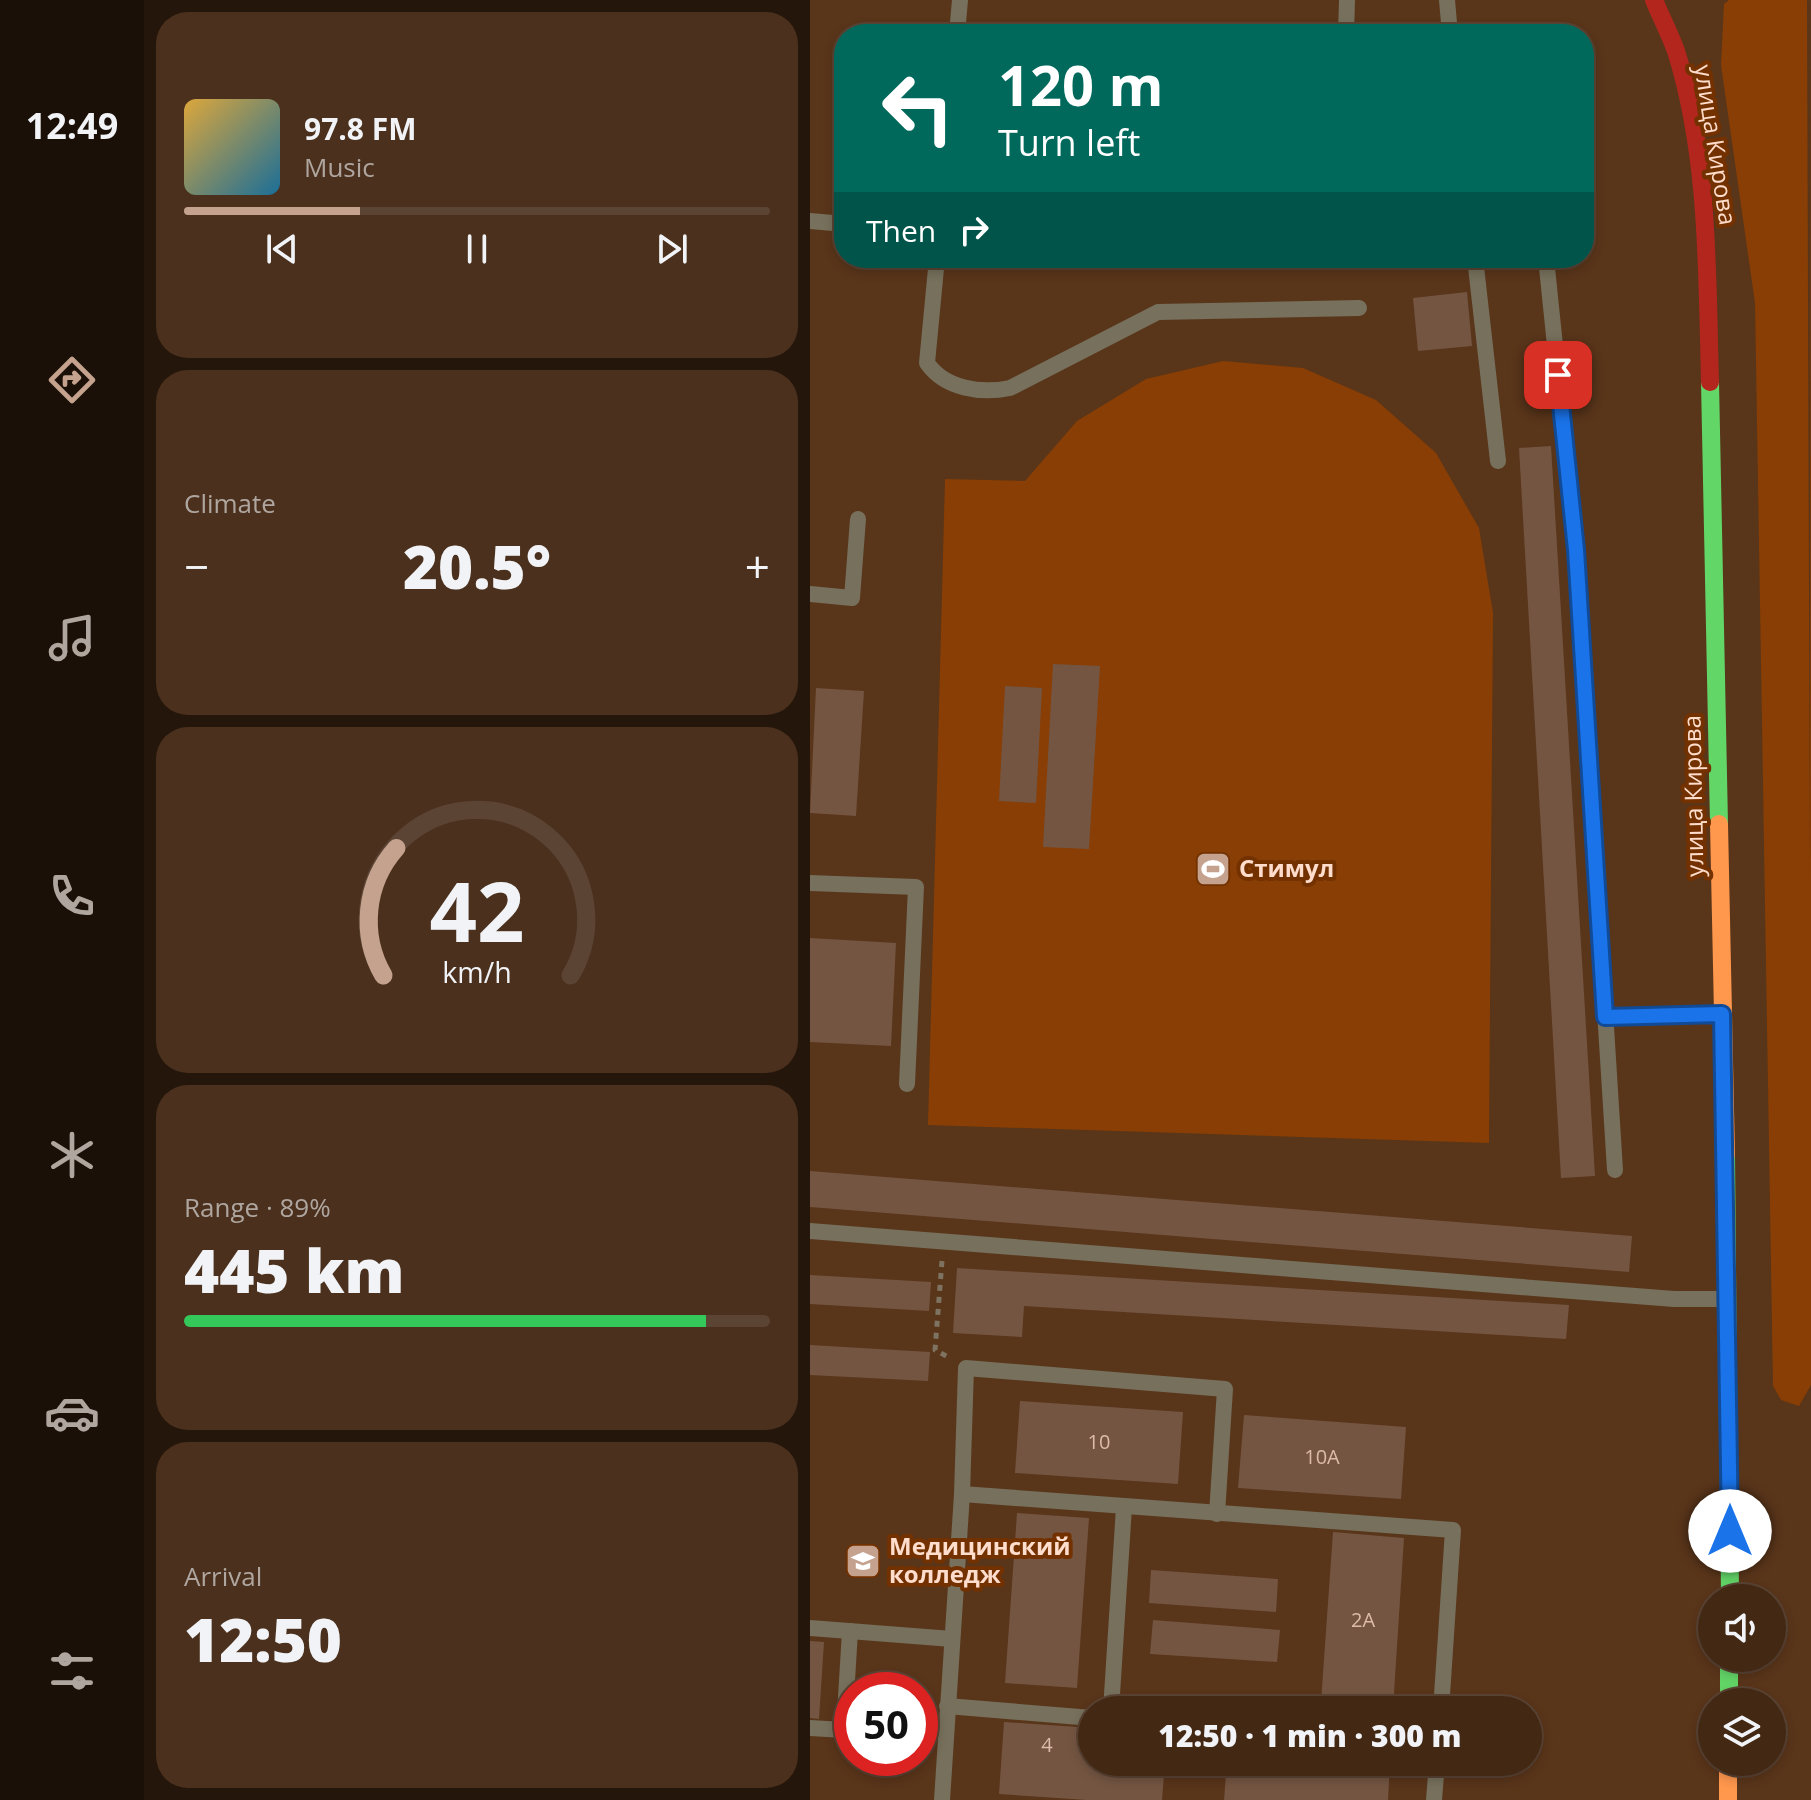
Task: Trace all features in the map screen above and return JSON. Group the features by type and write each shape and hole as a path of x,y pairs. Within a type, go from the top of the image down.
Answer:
{"main road":[{"name":"улица Кирова","path":"1654,0 1675,50 1690,108 1701,183 1708,298 1729,1300 1730,1584"},
{"path":"1728,1776 1728,1800"}],"lane":[{"path":"958,24 960,0"},
{"path":"1346,24 1347,0"},
{"path":"1447,0 1449,24"},
{"path":"810,221 834,223"},
{"path":"936,268 927,363 935,374 952,384 993,392 1010,388 1158,312 1359,308"},
{"path":"1476,268 1498,461"},
{"path":"1547,268 1576,550 1615,1170"},
{"path":"810,594 852,598 858,519"},
{"path":"810,883 916,887 907,1084"},
{"path":"1605,1017 1722,1014"},
{"path":"810,1231 1674,1299 1729,1300"},
{"path":"942,1800 962,1494 966,1368 1225,1389 1217,1514"},
{"path":"962,1494 1453,1530 1442,1696"},
{"path":"1112,1696 1124,1507"},
{"path":"810,1628 952,1639"},
{"path":"810,1728 844,1730 850,1631"},
{"path":"947,1706 1078,1717"},
{"path":"1434,1800 1436,1776"}],"path":[{"path":"944,1240 935,1350 966,1368"}],"shaded area":[{"path":"1729,0 1807,0 1810,884 1811,0 1811,1385 1799,1406 1781,1400 1773,1386 1755,303 1721,65 1724,4"},
{"name":"Стимул","path":"1223,361 1303,368 1376,400 1436,453 1479,528 1493,613 1489,1143 928,1125 945,479 1025,481 1077,421 1146,379"}],"building":[{"path":"1467,292 1472,346 1418,351 1413,298"},
{"path":"1551,446 1595,1176 1561,1178 1519,448"},
{"path":"1053,664 1100,666 1089,849 1043,847"},
{"path":"1005,686 1042,688 1036,803 999,801"},
{"path":"816,688 864,691 856,816 810,813"},
{"path":"810,938 896,943 891,1046 810,1042"},
{"path":"810,1171 1632,1236 1629,1272 810,1207"},
{"path":"957,1268 1569,1305 1566,1339 1024,1306 1022,1337 953,1333"},
{"path":"810,1275 931,1282 929,1311 810,1304"},
{"path":"810,1345 930,1352 928,1381 810,1375"},
{"path":"1020,1401 1183,1412 1178,1484 1015,1473"},
{"path":"1244,1415 1406,1427 1401,1499 1238,1488"},
{"path":"1017,1513 1089,1518 1077,1688 1005,1683"},
{"path":"1333,1532 1404,1538 1394,1696 1321,1696"},
{"path":"1151,1570 1278,1579 1276,1612 1149,1603"},
{"path":"1153,1620 1280,1630 1277,1662 1150,1654"},
{"path":"810,1641 824,1642 819,1719 810,1718"},
{"path":"1004,1722 1078,1727 1078,1776 1164,1776 1162,1800 1087,1800 999,1794"},
{"path":"1226,1776 1389,1776 1388,1800 1224,1800"}],"traffic: fast":[{"path":"1710,382 1719,824"},
{"path":"1726,1155 1730,1584"},
{"path":"1729,1672 1729,1688"}],"traffic: slow":[{"path":"1719,824 1726,1155"},
{"path":"1728,1776 1728,1800"}],"traffic: jam":[{"path":"1654,0 1676,51 1695,132 1707,257 1710,382"}],"place":[{"name":"Стимул","path":"1213,869"},
{"name":"Медицинский колледж","path":"863,1561"}],"route":[{"path":"1558,375 1576,550 1605,1017 1722,1014 1729,1300 1730,1531"}]}
